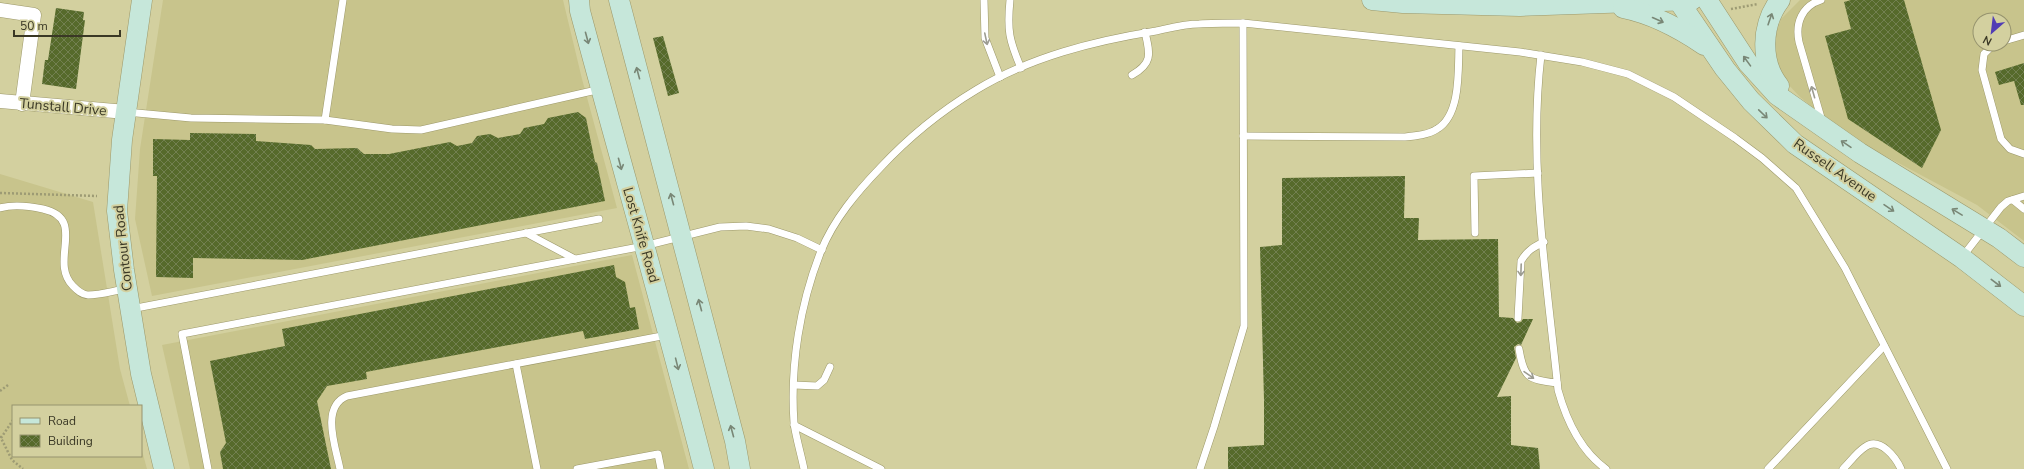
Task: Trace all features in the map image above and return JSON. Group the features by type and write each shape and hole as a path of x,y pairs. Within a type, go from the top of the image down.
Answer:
{"street":[{"name":"Contour Road","path":"142,0 120,161 117,211 130,309 141,374 164,469"},
{"name":"Lost Knife Road","path":"579,0 580,11 644,246 670,335 704,469"},
{"path":"619,0 735,441 740,469"},
{"path":"1372,0 1402,3 1520,6 1683,0"},
{"name":"Russell Avenue","path":"1683,0 1713,51 1750,101 1795,144 1962,258 2024,306"},
{"name":"Russell Avenue","path":"1707,0 1748,63 1777,95 1824,129 1984,229 2024,257"},
{"path":"1772,1 1767,34 1766,57 1768,68 1778,84 1804,114"},
{"path":"1594,3 1641,12 1684,32 1713,51"},
{"path":"0,10 34,15 22,104"},
{"name":"Tunstall Drive","path":"0,101 126,112"}],"lane":[{"path":"326,120 343,0"},
{"path":"984,0 985,38 1000,77"},
{"path":"1010,0 1008,24 1011,43 1021,68"},
{"path":"1821,0 1805,10 1800,17 1797,29 1799,42 1824,129"},
{"path":"1200,469 1244,326 1243,23"},
{"path":"804,469 794,425 794,385 799,330 804,308 822,250 837,220 864,185 898,149 913,135 976,90 1000,77 1058,54 1094,43 1146,32 1198,24 1243,23 1541,55 1582,62 1628,74 1674,97 1717,124 1762,158 1796,188 1800,194 1845,268 1946,469"},
{"path":"1132,75 1144,68 1149,61 1146,32"},
{"path":"2012,38 2024,35"},
{"path":"1243,136 1404,137 1419,136 1438,129 1449,116 1456,98 1460,46"},
{"path":"1986,52 1981,62 1982,70 2001,138 2010,149 2024,154"},
{"path":"1541,55 1537,92 1538,174 1558,383 1564,412 1587,450 1606,469"},
{"path":"126,112 191,118 326,120 392,129 421,130 601,89"},
{"path":"1475,233 1474,176 1538,174"},
{"path":"1962,258 2001,207 2012,200 2024,196"},
{"path":"2012,200 2024,209"},
{"path":"0,208 10,205 34,207 50,210 59,216 65,224 66,232 63,264 65,274 78,291 87,295 127,288"},
{"path":"130,309 599,219"},
{"path":"208,469 182,334 644,246 720,227 746,226 769,229 797,238 822,250"},
{"path":"526,233 575,259"},
{"path":"1518,318 1521,261 1526,253 1533,247 1544,242"},
{"path":"340,469 331,418 335,404 339,399 346,396 670,335"},
{"path":"1768,469 1884,346"},
{"path":"1519,349 1524,371 1530,377 1538,381 1558,383"},
{"path":"516,364 537,469"},
{"path":"794,385 817,386 824,380 830,367"},
{"path":"794,425 881,469"},
{"path":"1843,469 1866,446 1874,444 1881,446 1890,452 1901,469"},
{"path":"577,469 658,454 661,469"}],"path":[{"path":"1730,9 1772,1"},
{"path":"0,193 97,196"},
{"path":"0,390 8,385"},
{"path":"12,421 0,437 12,456"},
{"path":"13,457 23,469"}],"shaded area":[{"path":"163,0 563,0 582,79 617,208 152,296 135,219 140,149"},
{"path":"1800,0 2024,0 2024,241 1977,205 1846,135 1800,97 1786,82 1777,65 1774,50 1776,33 1781,19"},
{"path":"0,174 93,202 120,369 130,405 12,405 12,457 142,457 142,451 147,469 0,469"},
{"path":"632,255 689,469 190,469 162,345"}],"building":[{"path":"1851,0 1904,0 1941,130 1922,168 1848,119 1825,36 1851,29 1844,2"},
{"path":"56,8 84,12 83,20 85,20 76,89 42,84 45,60 48,60"},
{"path":"663,36 679,93 668,96 653,38"},
{"path":"2024,63 2024,105 2021,105 2014,81 1999,85 1995,72"},
{"path":"578,112 586,118 605,201 302,260 193,258 193,278 156,277 157,176 153,176 153,139 190,140 190,133 256,134 256,141 311,145 315,149 357,148 364,154 389,154 450,142 457,146 472,143 477,136 490,134 498,138 520,134 524,128 544,124 548,118"},
{"path":"1405,176 1404,218 1419,218 1418,240 1498,239 1499,317 1513,318 1517,323 1521,322 1523,319 1533,319 1521,345 1518,344 1514,347 1516,358 1497,397 1511,396 1511,445 1538,448 1540,469 1228,469 1228,447 1264,445 1260,247 1282,245 1282,178"},
{"path":"614,265 616,277 625,282 630,308 635,307 639,329 585,339 583,331 366,372 367,379 327,386 317,401 331,469 223,469 220,452 226,443 210,361 285,346 282,329"}]}
